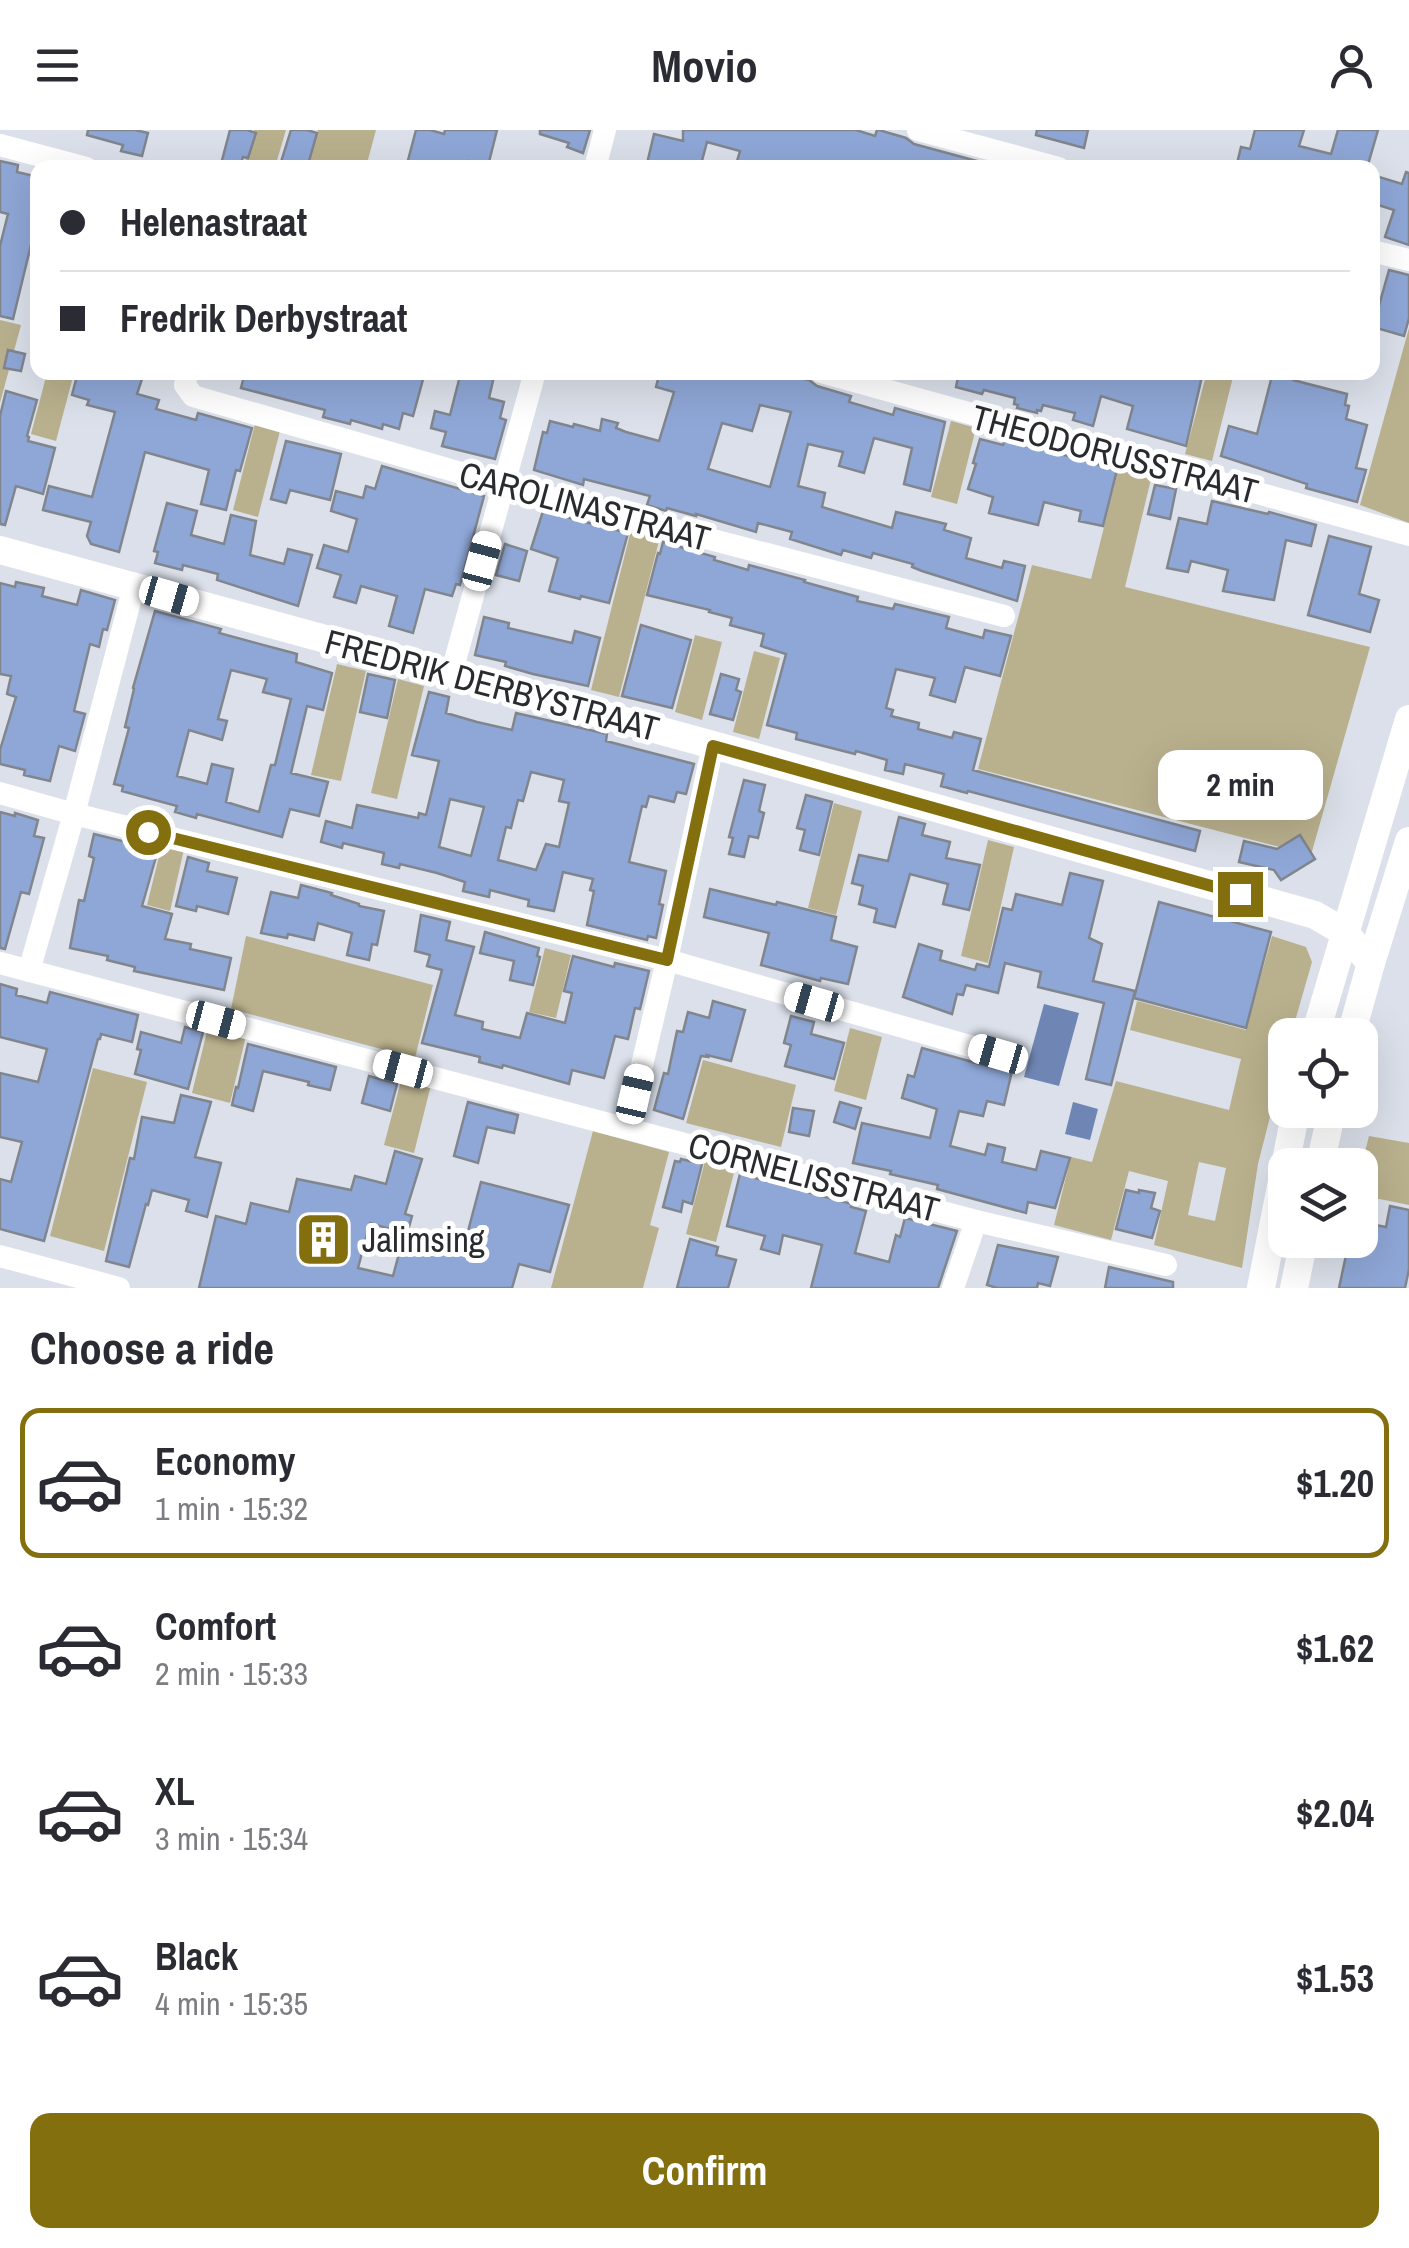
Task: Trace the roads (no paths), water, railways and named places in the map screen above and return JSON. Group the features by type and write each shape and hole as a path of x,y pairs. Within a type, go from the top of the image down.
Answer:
{"main road":[{"name":"FREDRIK DERBYSTRAAT","path":"0,550 1315,915 1344,932 1370,963"},
{"path":"1321,1018 1409,719"},
{"path":"1355,1018 1409,841"},
{"path":"1261,1288 1292,1128"},
{"path":"1294,1288 1300,1258"}],"street":[{"path":"596,160 605,130"},
{"path":"918,130 1029,160"},
{"path":"0,145 56,160"},
{"path":"1380,252 1409,260"},
{"name":"CAROLINASTRAAT","path":"186,380 193,396 503,485 1004,616"},
{"path":"451,674 533,380"},
{"name":"THEODORUSSTRAAT","path":"850,380 1409,535"},
{"path":"29,971 134,586"},
{"path":"627,1128 713,746"},
{"path":"0,793 667,960 998,1054"},
{"name":"CORNELISSTRAAT","path":"0,963 976,1220 1166,1265"},
{"path":"953,1288 976,1220"},
{"path":"0,1256 119,1288"}],"water":[{"path":"1044,1004 1079,1013 1059,1086 1024,1077"},
{"path":"1073,1102 1098,1109 1090,1140 1065,1134"}],"place":[{"name":"Jalimsing","path":"323,1239"}]}
